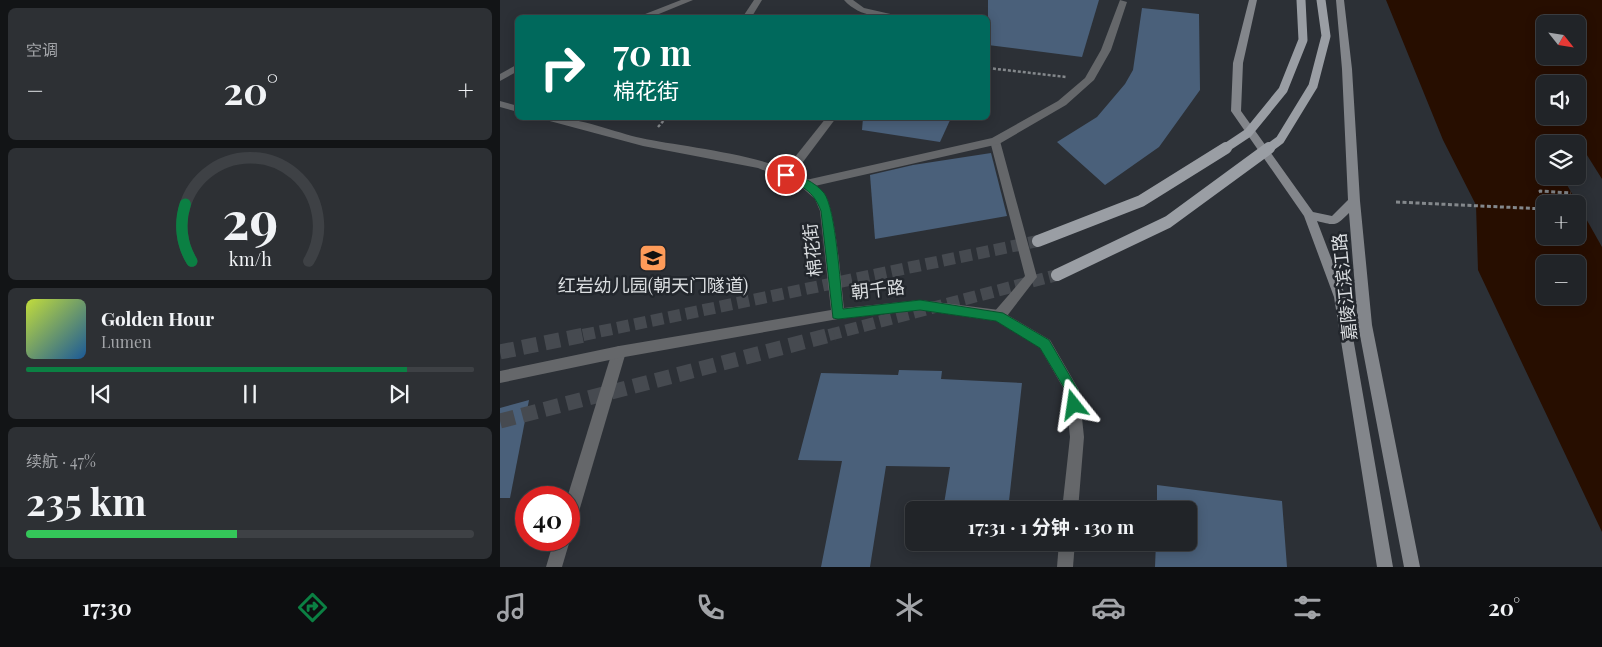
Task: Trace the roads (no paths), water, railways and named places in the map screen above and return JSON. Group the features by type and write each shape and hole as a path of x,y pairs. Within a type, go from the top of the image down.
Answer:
{"main road":[{"name":"嘉陵江滨江路","path":"1253,0 1238,63 1236,111 1309,215 1340,297 1386,567"},
{"path":"1038,241 1141,200 1196,168 1248,133 1283,90 1303,40 1301,0"},
{"path":"1057,275 1168,222 1280,140 1313,86 1326,36 1321,0"},
{"name":"嘉陵江滨江路","path":"1340,0 1347,69 1354,201 1365,325 1412,567"},
{"path":"1309,215 1334,221 1354,201"}],"street":[{"path":"648,15 690,0"},
{"path":"748,15 758,0"},
{"path":"848,0 861,10 888,15"},
{"path":"806,184 995,141 1062,103 1088,80 1106,50 1123,2"},
{"path":"500,78 515,69"},
{"path":"500,104 515,108"},
{"name":"棉花街","path":"558,120 644,143 725,157 770,168 806,184 820,195 826,211 838,314"},
{"path":"786,175 828,120"},
{"path":"995,141 1031,277 999,316"},
{"name":"朝千路","path":"500,376 619,352 838,314 920,305 999,316 1044,344 1072,390 1076,436 1071,501"},
{"path":"579,486 619,352"},
{"path":"554,567 559,551"},
{"path":"1065,567 1066,551"}],"tunnel":[{"path":"583,335 1038,241"},
{"path":"829,335 1057,275"},
{"path":"500,352 589,334"},
{"path":"500,421 834,334"}],"place":[{"name":"红岩幼儿园(朝天门隧道)","path":"653,258"}]}
